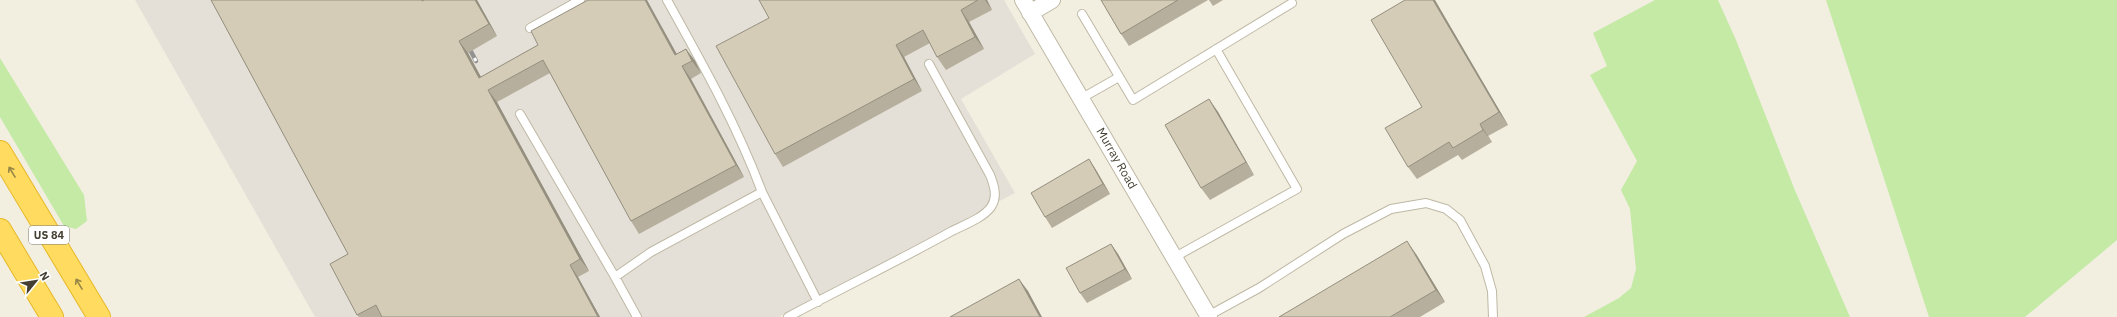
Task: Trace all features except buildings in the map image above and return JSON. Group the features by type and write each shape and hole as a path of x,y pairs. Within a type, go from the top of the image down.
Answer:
{"highway":[{"name":"US 84","path":"0,152 99,317"},
{"name":"US 84","path":"0,230 52,317"}],"street":[{"path":"1026,6 1052,0"},
{"name":"Murray Road","path":"1026,6 1175,257 1207,317"}],"lane":[{"path":"530,28 580,0"},
{"path":"667,0 715,87 749,156 762,192 818,302"},
{"path":"1082,14 1132,100 1292,3"},
{"path":"1175,257 1296,189 1216,49"},
{"path":"788,317 984,214 991,207 995,198 995,188 990,175 928,64"},
{"path":"1082,98 1119,77"},
{"path":"520,114 637,317"},
{"path":"615,277 651,252 762,192"},
{"path":"1207,317 1259,288 1343,234 1391,209 1426,203 1446,209 1460,220 1486,266 1492,291 1493,317"}],"shaded area":[{"path":"135,0 1004,0 1035,54 961,99 1015,193 779,317 315,317"}],"green space":[{"path":"1655,0 1718,0 1736,40 1794,188 1850,317 1584,317 1619,298 1631,288 1636,269 1630,209 1621,190 1637,161 1590,75 1607,66 1593,33"},
{"path":"1826,0 2117,0 2117,240 2025,317 1929,317"},
{"path":"0,58 84,195 87,221 76,229 64,226 0,117"}],"railway":[{"path":"466,42 476,61"}]}
